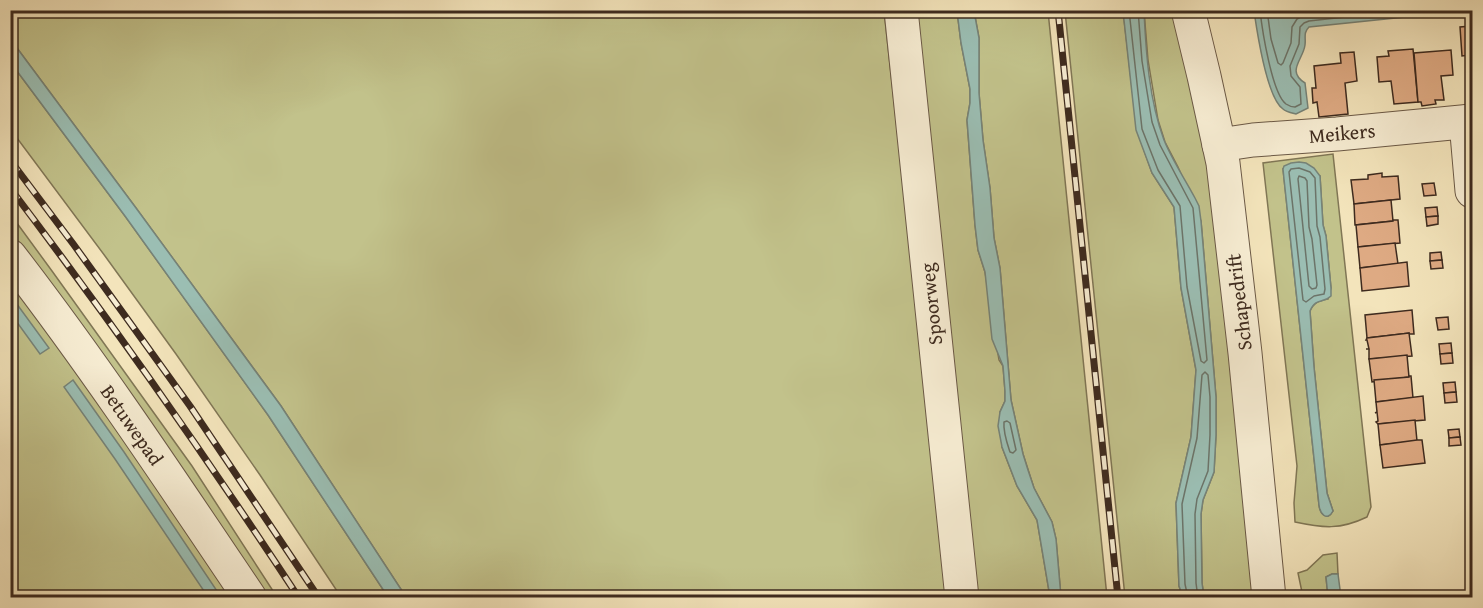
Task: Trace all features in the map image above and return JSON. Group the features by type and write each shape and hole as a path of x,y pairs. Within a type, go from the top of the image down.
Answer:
{"street":[{"name":"Spoorweg","path":"901,10 962,597"},
{"name":"Schapedrift","path":"1188,10 1219,145 1227,198 1244,342 1269,597"},
{"name":"Meikers","path":"1219,145 1469,121 1473,191"},
{"name":"Betuwepad","path":"10,256 152,452 250,597"}],"green space":[{"path":"11,10 884,11 949,597 406,597 281,406 11,40"},
{"path":"916,11 957,11 970,89 967,120 978,250 985,272 999,360 1003,366 1005,401 1000,412 1002,447 1017,486 1037,520 1050,597 976,597"},
{"path":"974,11 1048,11 1107,597 1061,597 1056,539 1052,522 1034,488 1023,454 1011,400 1000,268 994,238 983,140 979,93 979,38"},
{"path":"1065,11 1123,11 1137,130 1152,173 1174,207 1181,288 1196,370 1191,437 1176,503 1179,586 1183,597 1125,597"},
{"path":"1144,11 1174,11 1206,140 1255,597 1204,597 1201,514 1203,500 1214,472 1216,397 1201,221 1165,142 1158,120 1148,60"},
{"path":"11,63 125,216 268,415 388,597 341,597 176,354 11,130"},
{"path":"1333,154 1371,507 1367,517 1340,526 1314,526 1295,522 1297,466 1263,163","holes":["1283,169 1320,176 1323,225 1331,288 1328,299 1317,302 1310,311 1327,493 1333,511 1328,516 1322,513 1319,505"]},
{"path":"11,215 192,466 277,597 260,597 11,240"},
{"path":"10,270 239,597 11,597"},
{"path":"1337,553 1338,574 1326,577 1328,597 1303,597 1298,573 1307,570 1323,555"}],"water":[{"path":"1254,10 1463,11 1309,27 1305,33 1304,50 1296,70 1299,79 1305,83 1308,108 1296,114 1283,109 1272,91 1263,63"},
{"path":"957,11 974,11 979,38 979,93 983,140 994,238 1000,268 1011,400 1023,454 1034,488 1052,522 1056,539 1061,597 1050,597 1037,520 1017,486 1002,447 998,426 1000,412 1005,401 1003,366 992,339 985,272 978,250 967,120 970,89"},
{"path":"1123,11 1144,11 1149,76 1159,125 1171,155 1199,206 1216,397 1214,472 1203,500 1201,514 1204,597 1183,597 1179,586 1176,503 1191,437 1196,370 1181,288 1174,207 1152,173 1136,130"},
{"path":"11,40 281,406 406,597 388,597 268,415 125,216 11,63"},
{"path":"1299,162 1314,168 1320,176 1323,225 1331,288 1331,296 1317,302 1310,311 1327,493 1333,511 1328,516 1322,514 1319,505 1283,169 1284,166"},
{"path":"11,296 49,348 40,354 11,314"},
{"path":"73,380 221,597 208,597 64,387"},
{"path":"1338,574 1341,597 1328,597 1326,577"}],"building":[{"path":"1471,26 1472,79 1470,55 1462,56 1460,27"},
{"path":"1413,49 1418,102 1394,104 1391,81 1379,82 1377,57 1389,56 1388,51"},
{"path":"1451,50 1453,75 1441,76 1444,100 1435,100 1436,104 1422,106 1421,102 1418,102 1414,53"},
{"path":"1354,52 1357,81 1345,83 1348,114 1319,117 1317,102 1313,103 1312,88 1316,88 1314,66 1341,63 1340,53"},
{"path":"1382,173 1382,177 1398,176 1400,199 1354,204 1351,180 1368,179 1368,175"},
{"path":"1434,183 1436,195 1424,196 1422,184"},
{"path":"1391,200 1393,221 1355,225 1354,204"},
{"path":"1437,207 1438,216 1426,217 1425,208"},
{"path":"1438,216 1438,224 1427,226 1426,217"},
{"path":"1398,220 1400,243 1358,247 1356,225"},
{"path":"1395,243 1398,264 1360,268 1358,247"},
{"path":"1441,252 1442,260 1430,261 1430,253"},
{"path":"1442,260 1443,268 1431,269 1430,261"},
{"path":"1407,262 1409,286 1362,291 1360,268"},
{"path":"1412,310 1414,334 1367,338 1365,315"},
{"path":"1448,317 1449,329 1438,330 1436,318"},
{"path":"1409,333 1412,356 1369,359 1367,338"},
{"path":"1451,343 1452,353 1440,354 1439,344"},
{"path":"1452,353 1453,363 1441,364 1440,354"},
{"path":"1407,355 1409,377 1372,382 1369,359"},
{"path":"1411,376 1413,398 1376,402 1374,380"},
{"path":"1455,382 1456,392 1444,393 1443,383"},
{"path":"1456,392 1457,402 1445,403 1444,393"},
{"path":"1423,396 1425,420 1378,424 1376,422 1378,421 1376,402"},
{"path":"1415,420 1417,441 1380,445 1378,424"},
{"path":"1459,429 1460,437 1449,438 1448,430"},
{"path":"1460,437 1461,445 1449,446 1449,438"},
{"path":"1422,440 1425,463 1383,468 1380,445"}],"railway":[{"path":"1058,10 1118,598"},
{"path":"10,160 190,406 319,598"},
{"path":"10,188 158,390 299,598"}]}
